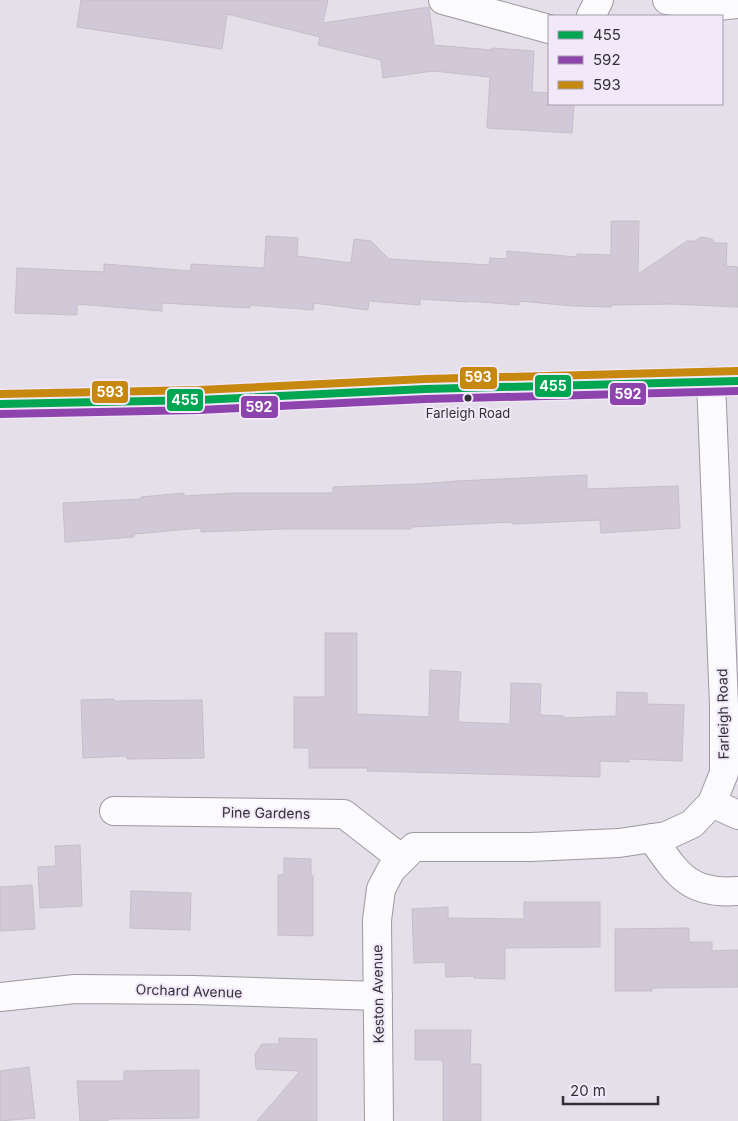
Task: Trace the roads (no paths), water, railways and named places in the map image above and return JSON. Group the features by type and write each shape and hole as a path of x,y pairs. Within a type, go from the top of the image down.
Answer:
{"street":[{"path":"443,0 548,29"},
{"path":"592,15 599,0"},
{"path":"667,0 718,6 738,4"},
{"name":"Farleigh Road","path":"397,864 414,847 531,847 619,843 666,836 692,824 712,804 724,773 724,705 711,381"},
{"path":"0,404 199,400 425,389 738,381"},
{"path":"712,804 738,815"},
{"name":"Pine Gardens","path":"114,811 344,814 397,864"},
{"path":"652,838 674,871 696,887 722,892 738,890"},
{"name":"Keston Avenue","path":"379,1121 377,920 381,890 397,864"},
{"name":"Orchard Avenue","path":"0,997 75,988 378,996"}],"place":[{"name":"Farleigh Road","path":"468,398"}]}
